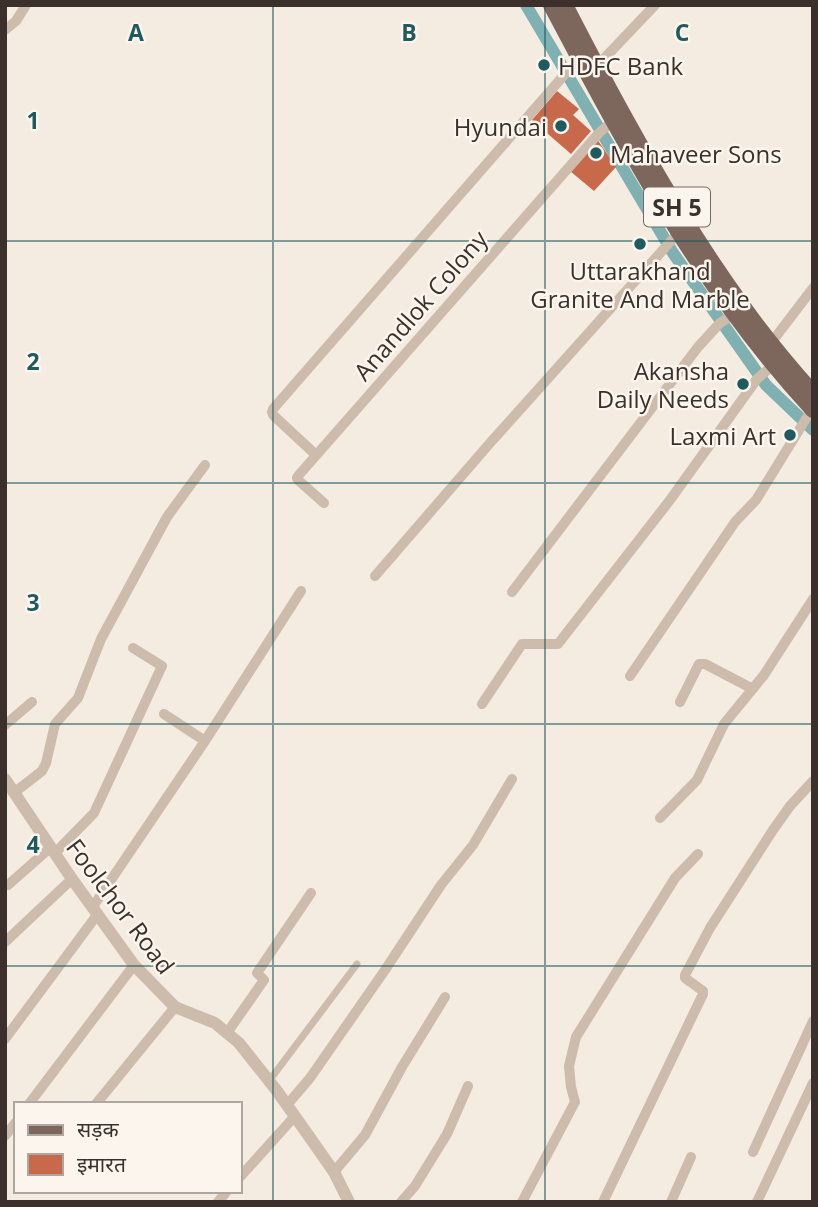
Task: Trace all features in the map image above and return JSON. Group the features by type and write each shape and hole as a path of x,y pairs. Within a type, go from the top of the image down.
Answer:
{"main road":[{"path":"551,5 571,69 605,128 642,172 672,240 764,373 808,416"},
{"name":"SH 5","path":"565,5 661,181 690,227 743,306 813,393"}],"street":[{"path":"5,30 16,21 26,5"},
{"path":"597,66 654,5"},
{"path":"316,455 274,415 273,409 571,69"},
{"name":"Anandlok Colony","path":"324,503 297,478 605,128"},
{"path":"375,576 542,383 672,240"},
{"path":"771,343 813,288"},
{"path":"512,593 689,358 726,319"},
{"path":"482,704 522,644 559,643 764,373"},
{"path":"630,677 735,522 756,500 808,416"},
{"path":"15,792 42,771 55,724 78,698 101,639 167,517 205,465"},
{"path":"5,1039 94,912 301,591"},
{"path":"660,818 697,780 724,724 764,675 813,599"},
{"path":"8,885 94,813 162,666 133,648"},
{"path":"680,702 699,664 705,664 753,688"},
{"path":"5,725 32,702"},
{"path":"164,714 205,741"},
{"name":"Foolchor Road","path":"5,779 94,912 134,965 176,1007 215,1023 239,1043 334,1172 349,1202"},
{"path":"287,1105 310,1078 441,885 473,845 512,779"},
{"path":"603,1202 703,994 685,975 710,928 773,830 813,781"},
{"path":"522,1202 575,1102 570,1087 569,1066 576,1037 676,878 698,854"},
{"path":"5,942 72,879"},
{"path":"227,1033 264,979 257,973 311,893"},
{"path":"269,1081 357,964"},
{"path":"31,1102 134,965"},
{"path":"334,1172 365,1135 445,997"},
{"path":"98,1102 176,1007"},
{"path":"753,1152 813,1021"},
{"path":"757,1202 813,1083"},
{"path":"401,1202 415,1186 447,1134 468,1086"},
{"path":"242,1175 295,1116"},
{"path":"671,1202 691,1157"}],"building":[{"name":"Hyundai","path":"557,91 579,109 573,115 591,131 571,154 532,120"},
{"name":"Mahaveer Sons","path":"597,139 616,167 594,191 570,171"}],"waterway":[{"path":"526,5 673,253 766,385 813,430"}],"place":[{"name":"HDFC Bank","path":"544,65"},
{"name":"Hyundai","path":"561,126"},
{"name":"Mahaveer Sons","path":"596,153"},
{"name":"Uttarakhand Granite And Marble","path":"640,244"},
{"name":"Akansha Daily Needs","path":"743,384"},
{"name":"Laxmi Art","path":"790,435"}]}
